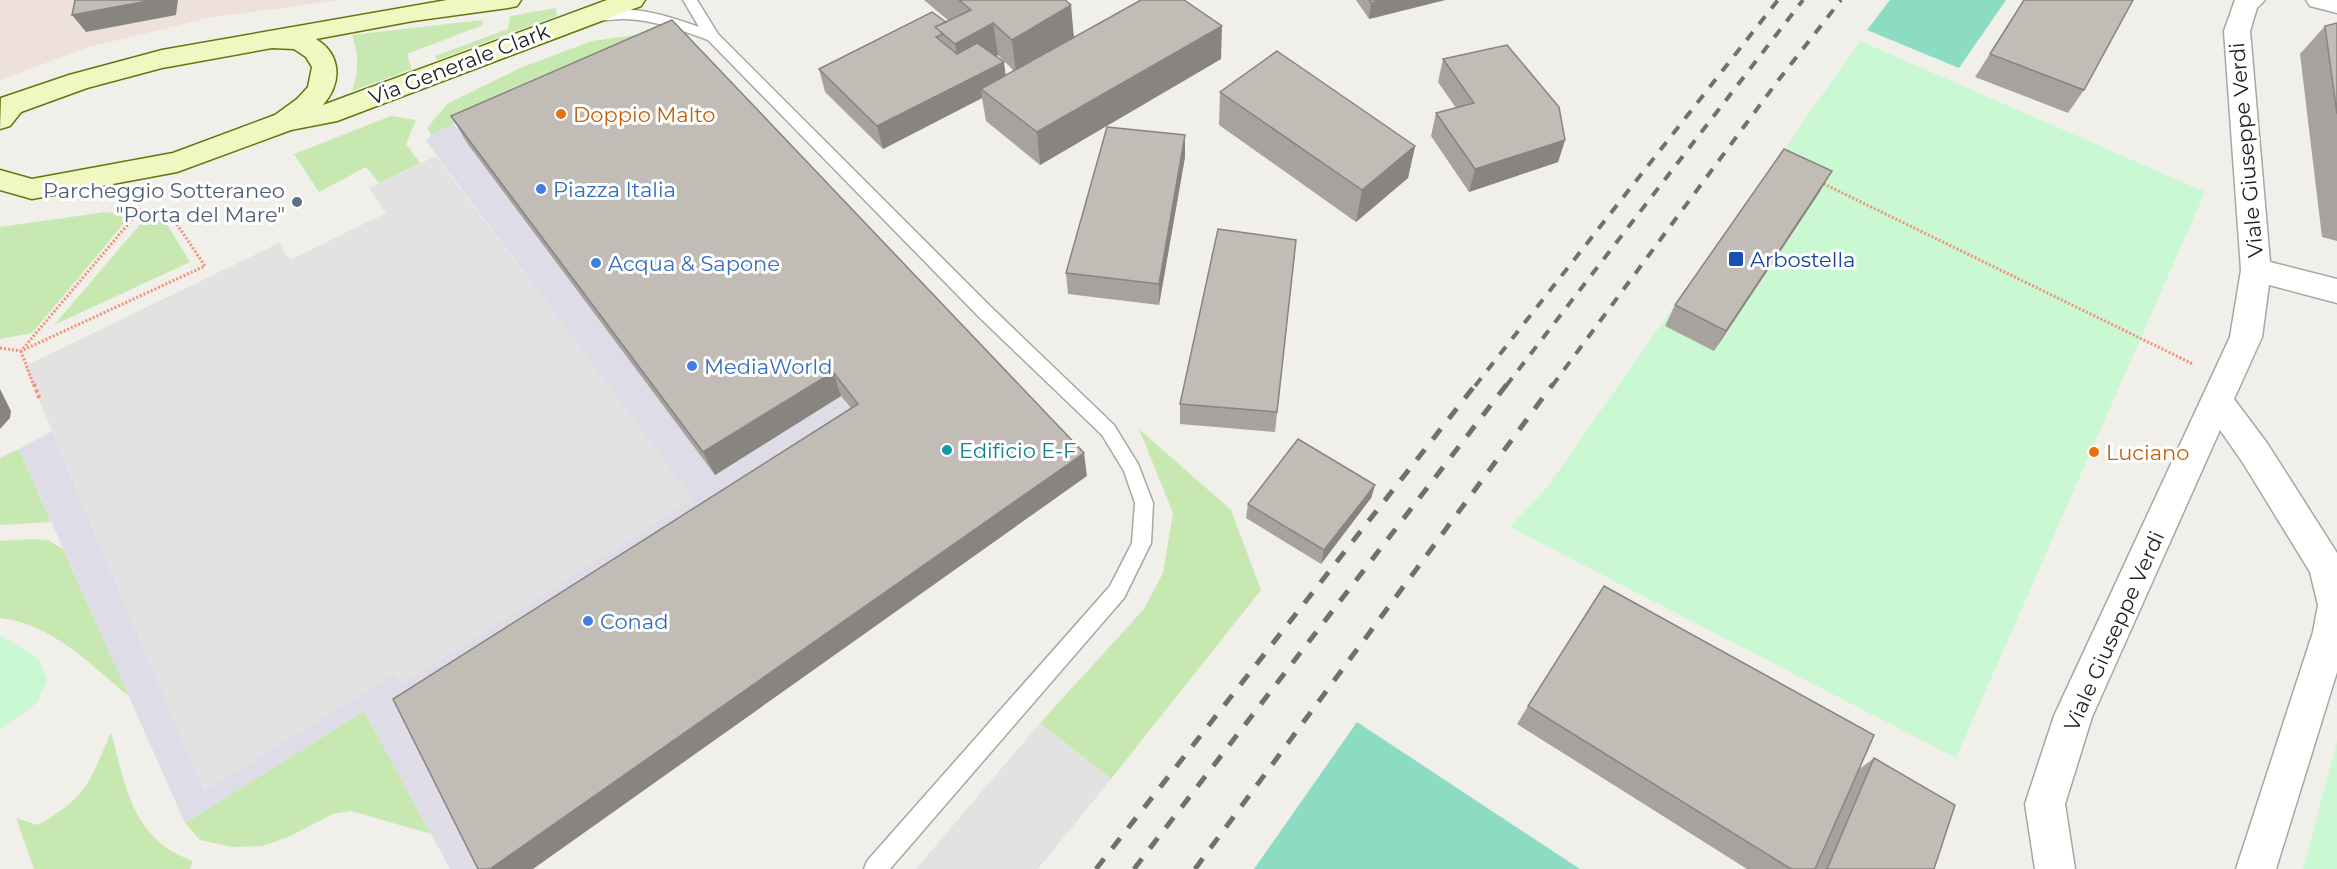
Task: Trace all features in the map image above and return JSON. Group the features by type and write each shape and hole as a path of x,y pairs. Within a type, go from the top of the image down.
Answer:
{"main road":[{"name":"Via Generale Clark","path":"4,111 117,70 413,13 508,0"},
{"name":"Via Generale Clark","path":"285,122 327,114 632,0"},
{"path":"0,197 177,162 285,122 307,106 321,90 325,67 316,51 300,41 272,39"},
{"path":"0,180 33,189"}],"street":[{"name":"Viale Giuseppe Verdi","path":"2055,869 2045,804 2073,716 2246,337 2256,270 2236,31 2245,4 2252,0"},
{"path":"2319,0 2337,5"},
{"name":"Viale Giuseppe Verdi","path":"2256,270 2337,291"},
{"path":"2222,390 2255,453 2311,540 2333,586 2336,605 2331,632 2256,869"}],"lane":[{"path":"690,0 713,37 985,312 1108,430 1132,469 1144,503 1141,543 1117,592 875,869"},
{"path":"587,17 612,13 640,16 671,21 713,37"}],"path":[{"path":"1814,180 2222,390"},
{"path":"0,348 21,351 205,266 168,211 140,210 21,351"},
{"path":"21,351 40,400"}],"shaded area":[{"path":"0,0 340,0 208,18 89,47 0,80"},
{"path":"454,124 715,475 841,396 867,428 493,869 450,869 364,711 185,823 19,449 52,431 204,791 395,674 401,685 693,499 426,141 431,135"},
{"path":"436,156 694,499 401,686 395,675 204,791 25,366 279,243 290,260 386,213 369,188"},
{"path":"1040,723 1111,779 1038,869 916,869"}],"green space":[{"path":"1890,0 2006,0 1959,68 1867,30"},
{"path":"556,8 557,16 437,60 435,56 508,29 510,16"},
{"path":"482,20 483,25 407,54 412,69 352,91 357,63 352,35"},
{"path":"635,35 670,47 626,42 431,135 427,128 447,104 520,68 592,41"},
{"name":"Arbostella","path":"1860,41 2205,192 1956,758 1510,527 1545,490"},
{"path":"391,116 416,120 406,144 420,163 379,183 366,167 319,192 294,154"},
{"path":"106,212 121,214 126,221 32,333 0,339 0,227"},
{"path":"143,221 165,221 190,262 54,325"},
{"path":"1139,429 1231,510 1261,590 1111,779 1040,723 1144,609 1163,573 1173,513"},
{"path":"19,449 51,522 0,525 0,458"},
{"path":"48,540 63,549 129,696 85,659 54,637 37,628 0,618 0,541"},
{"path":"0,635 39,659 47,679 37,703 0,730"},
{"path":"364,711 431,834 351,811 333,814 288,837 263,846 232,847 200,840 185,823"},
{"path":"1357,722 1580,869 1254,869"},
{"path":"111,732 127,791 144,825 157,840 173,852 193,861 190,869 34,869 16,818 38,825 55,815 77,796 91,776"},
{"path":"2337,742 2337,869 2303,869"}],"building":[{"path":"75,0 153,0 72,15"},
{"path":"959,0 1065,0 1071,5 1012,40 993,23 955,44 935,27 971,10"},
{"path":"1141,0 1184,0 1222,26 1037,132 981,89"},
{"path":"2024,0 2133,0 2084,90 1990,54"},
{"path":"932,12 946,22 935,27 943,34 936,37 957,54 977,43 1004,62 877,126 819,69"},
{"name":"Edificio E-F","path":"672,20 1084,453 490,869 478,869 393,699 858,404 833,372 703,452 451,116"},
{"path":"2337,23 2337,114 2325,26"},
{"path":"1507,45 1559,107 1565,140 1475,169 1436,113 1474,103 1443,59"},
{"path":"1277,51 1415,146 1362,190 1220,92"},
{"path":"1107,127 1185,135 1159,284 1066,273"},
{"path":"1784,149 1832,171 1726,331 1675,305"},
{"path":"1218,229 1296,240 1277,412 1180,404"},
{"path":"1298,439 1375,485 1324,550 1248,504"},
{"path":"1604,586 1874,735 1815,869 1791,869 1528,706"},
{"path":"1874,758 1955,805 1934,869 1827,869"}],"railway":[{"path":"1475,386 1778,0"},
{"path":"1506,386 1803,0"},
{"path":"1552,386 1777,82 1841,0"},
{"path":"1096,869 1476,384"},
{"path":"1134,869 1507,384"},
{"path":"1195,869 1553,384"}],"place":[{"name":"Doppio Malto","path":"561,114"},
{"name":"Piazza Italia","path":"541,189"},
{"name":"Parcheggio Sotteraneo \"Porta del Mare\"","path":"297,202"},
{"name":"Arbostella","path":"1736,259"},
{"name":"Acqua & Sapone","path":"596,263"},
{"name":"MediaWorld","path":"692,366"},
{"name":"Edificio E-F","path":"947,450"},
{"name":"Luciano","path":"2094,452"},
{"name":"Conad","path":"588,621"}]}
